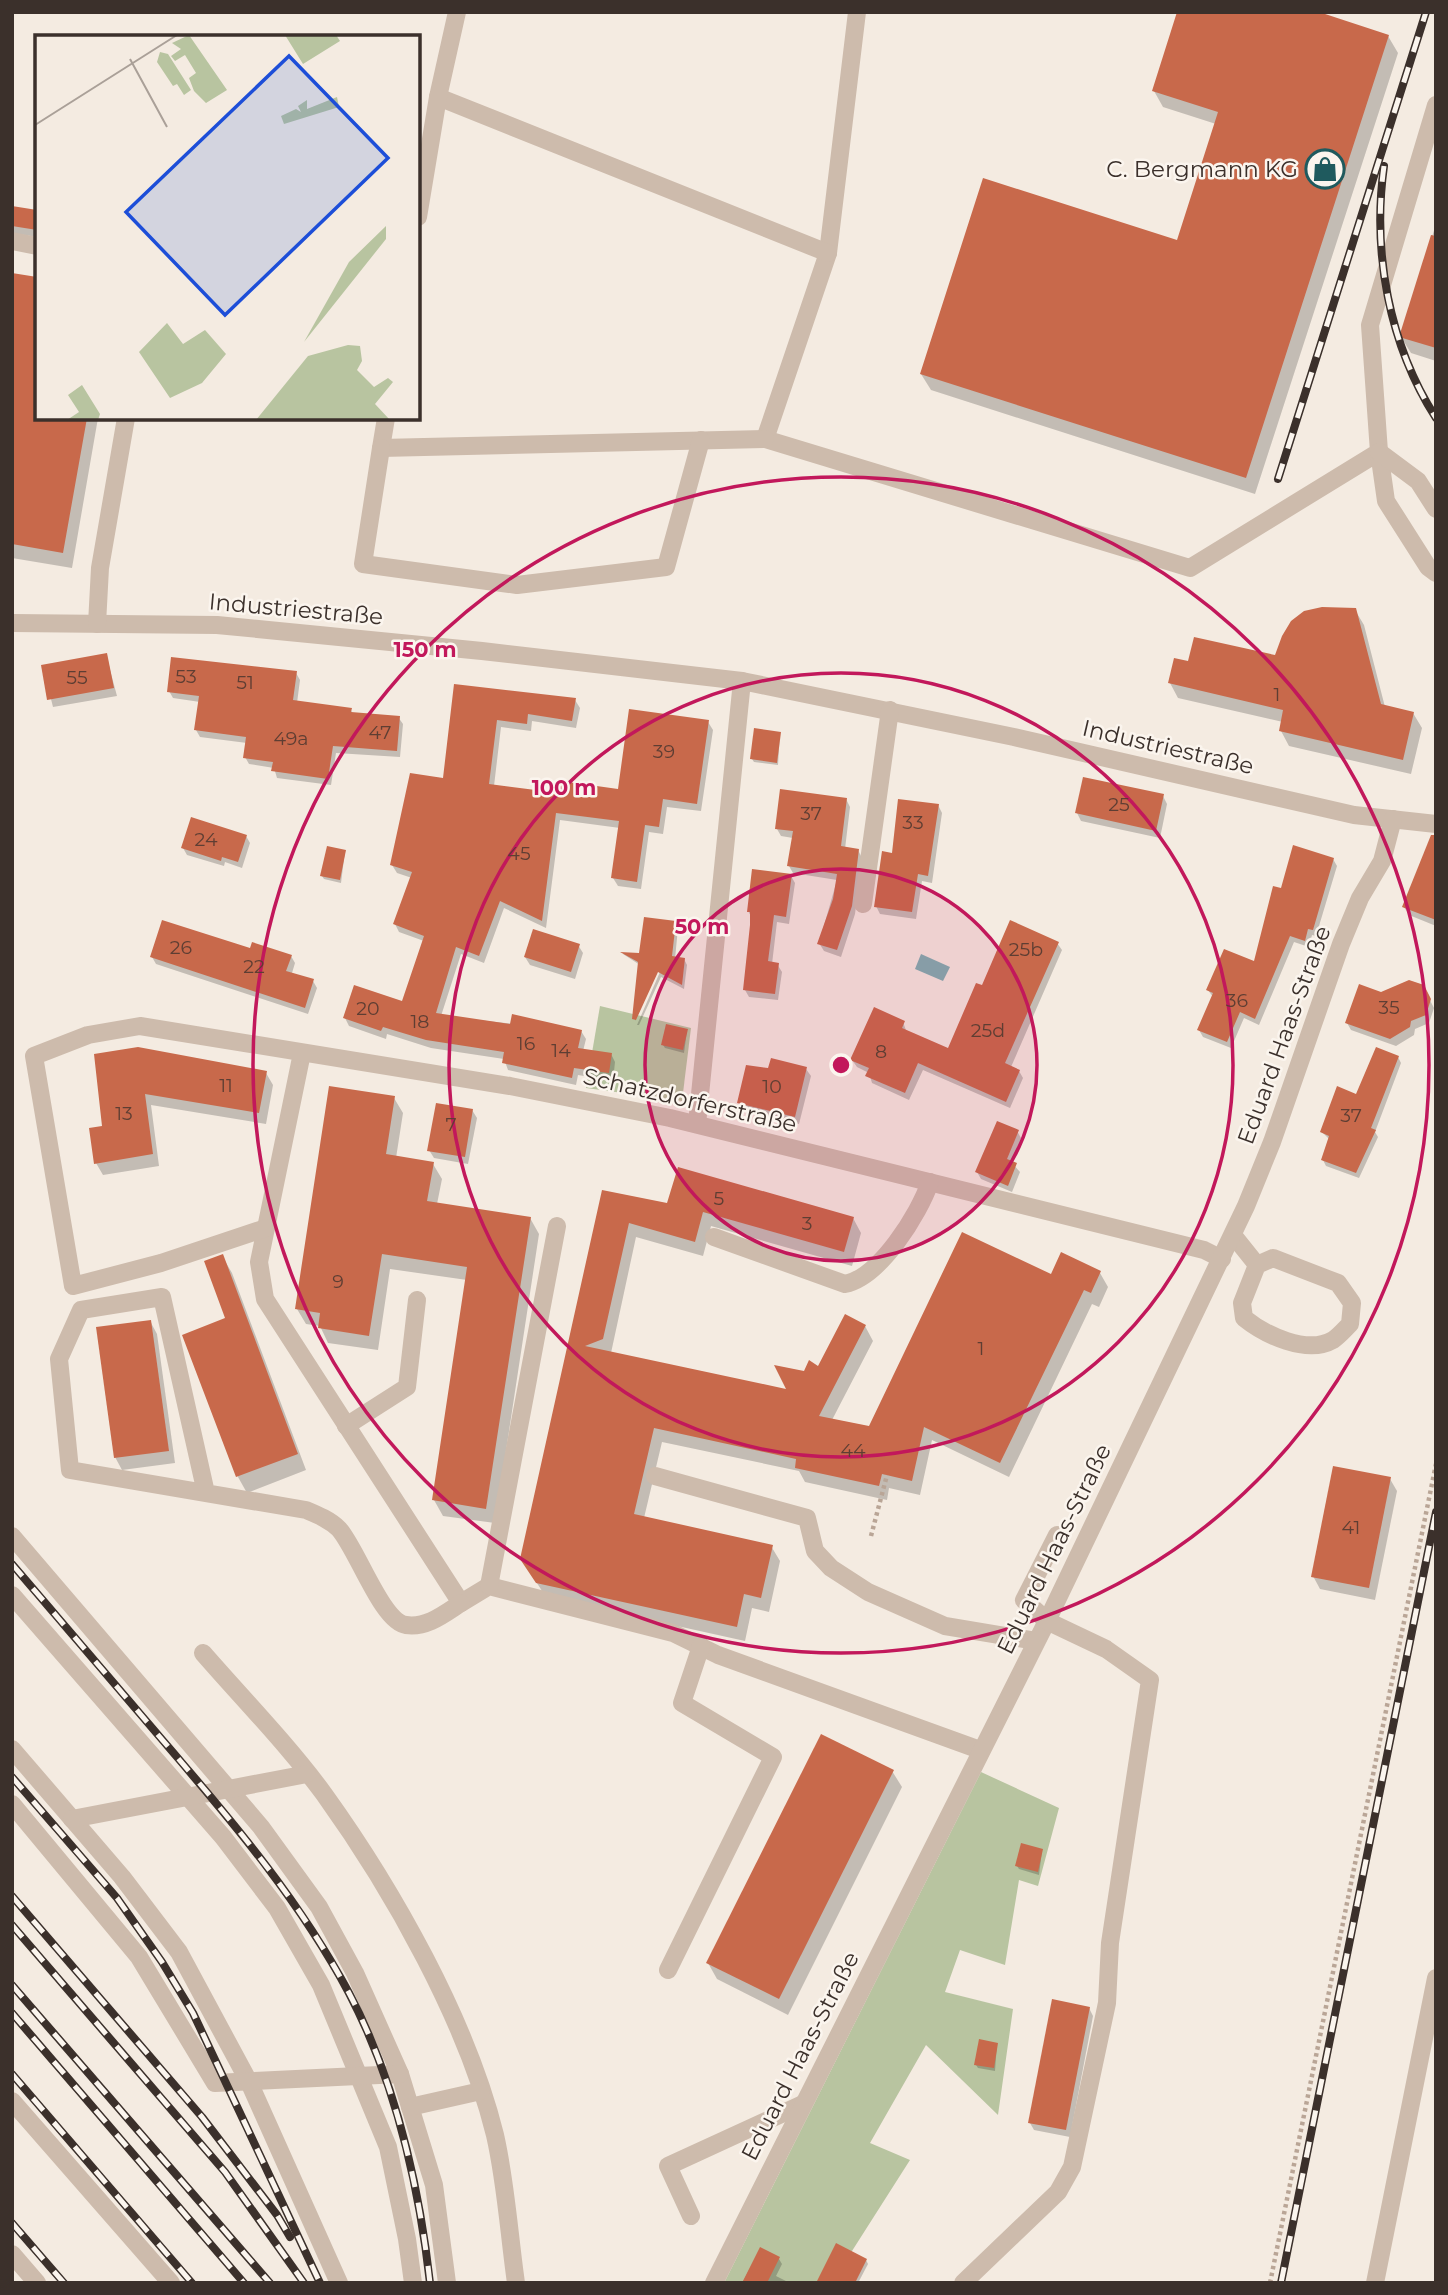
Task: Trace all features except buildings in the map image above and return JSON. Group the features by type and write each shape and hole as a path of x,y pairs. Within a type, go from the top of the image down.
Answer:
{"street":[{"path":"420,205 438,97 457,12"},
{"path":"765,439 828,253 857,12"},
{"path":"438,97 828,253"},
{"path":"1436,106 1370,325 1379,452 1386,501 1428,567 1436,573"},
{"path":"12,241 35,246"},
{"path":"97,624 100,568 126,420"},
{"path":"386,420 363,564 517,585 666,567 701,440"},
{"path":"381,448 765,439 1190,568 1379,452"},
{"path":"1379,452 1418,481 1436,509"},
{"name":"Industriestraße","path":"12,623 217,625 482,651 742,681 890,710 1354,815 1436,824"},
{"path":"697,1124 742,681"},
{"path":"863,904 890,710"},
{"name":"Eduard Haas-Straße","path":"714,2283 1047,1620 1233,1236 1272,1142 1360,898 1382,861 1394,819"},
{"name":"Schatzdorferstraße","path":"266,1228 161,1262 73,1286 34,1056 88,1035 140,1026 510,1086 697,1124 1204,1250 1222,1259"},
{"path":"302,1053 259,1262 265,1299 461,1604"},
{"path":"714,1237 845,1284 858,1282 916,1215 930,1182"},
{"path":"206,1493 162,1297 81,1310 59,1359 70,1471 306,1510 322,1516 338,1528 351,1545 389,1614 403,1625 421,1625 489,1586 557,1226"},
{"path":"1233,1236 1257,1265"},
{"path":"1273,1258 1338,1283 1352,1303 1350,1324 1332,1341 1309,1345 1283,1340 1254,1326 1244,1318 1242,1303 1257,1265 1273,1258"},
{"path":"346,1426 407,1387 417,1300"},
{"path":"654,1476 807,1518 815,1551 831,1568 906,1611 945,1626 1036,1641"},
{"path":"962,2283 1058,2192 1072,2167 1107,2003 1110,1943 1150,1680 1106,1649 1047,1620 1024,1600 1057,1535"},
{"path":"12,1536 229,1789 319,1907 355,1973 400,2074 434,2185 447,2283"},
{"path":"489,1586 673,1633 701,1646 980,1750"},
{"path":"12,1595 188,1797 277,1908 321,1985 361,2076 388,2147 407,2239 412,2283"},
{"path":"668,1970 772,1756 682,1703 701,1646"},
{"path":"203,1653 323,1793 371,1867 429,1966 471,2060 495,2136 516,2283"},
{"path":"12,1749 122,1877 179,1952 249,2082 340,2283"},
{"path":"72,1819 307,1774"},
{"path":"12,1804 139,1957 183,2025 215,2083 400,2074"},
{"path":"1375,2283 1436,1978"},
{"path":"410,2107 481,2091"},
{"path":"12,2101 171,2283"},
{"path":"691,2216 668,2166 803,2104"},
{"path":"12,2254 37,2283"}],"path":[{"path":"1270,2283 1436,1464"},
{"path":"871,1536 887,1475"}],"green space":[{"path":"600,1006 691,1028 682,1101 586,1088"},
{"path":"981,1772 1059,1808 1038,1886 1019,1880 1005,1965 960,1950 945,1992 1013,2009 998,2115 926,2045 870,2143 910,2160 852,2251 837,2283 724,2283"}],"water":[{"path":"921,954 950,967 943,981 915,969"}],"railway":[{"path":"1278,479 1426,12"},
{"path":"1384,166 1380,231 1388,297 1406,360 1436,418"},
{"path":"1281,2283 1436,1512"},
{"path":"12,1564 244,1837 289,1897 330,1960 365,2027 392,2098 412,2171 430,2283"},
{"path":"12,1777 117,1898 162,1962 193,2013 320,2283"},
{"path":"12,1896 202,2117 277,2215 290,2237"},
{"path":"12,1925 225,2172 304,2283"},
{"path":"12,1985 270,2283"},
{"path":"12,2013 244,2283"},
{"path":"12,2074 192,2283"},
{"path":"12,2223 64,2283"}],"place":[{"name":"C. Bergmann KG","path":"1325,169"}]}
